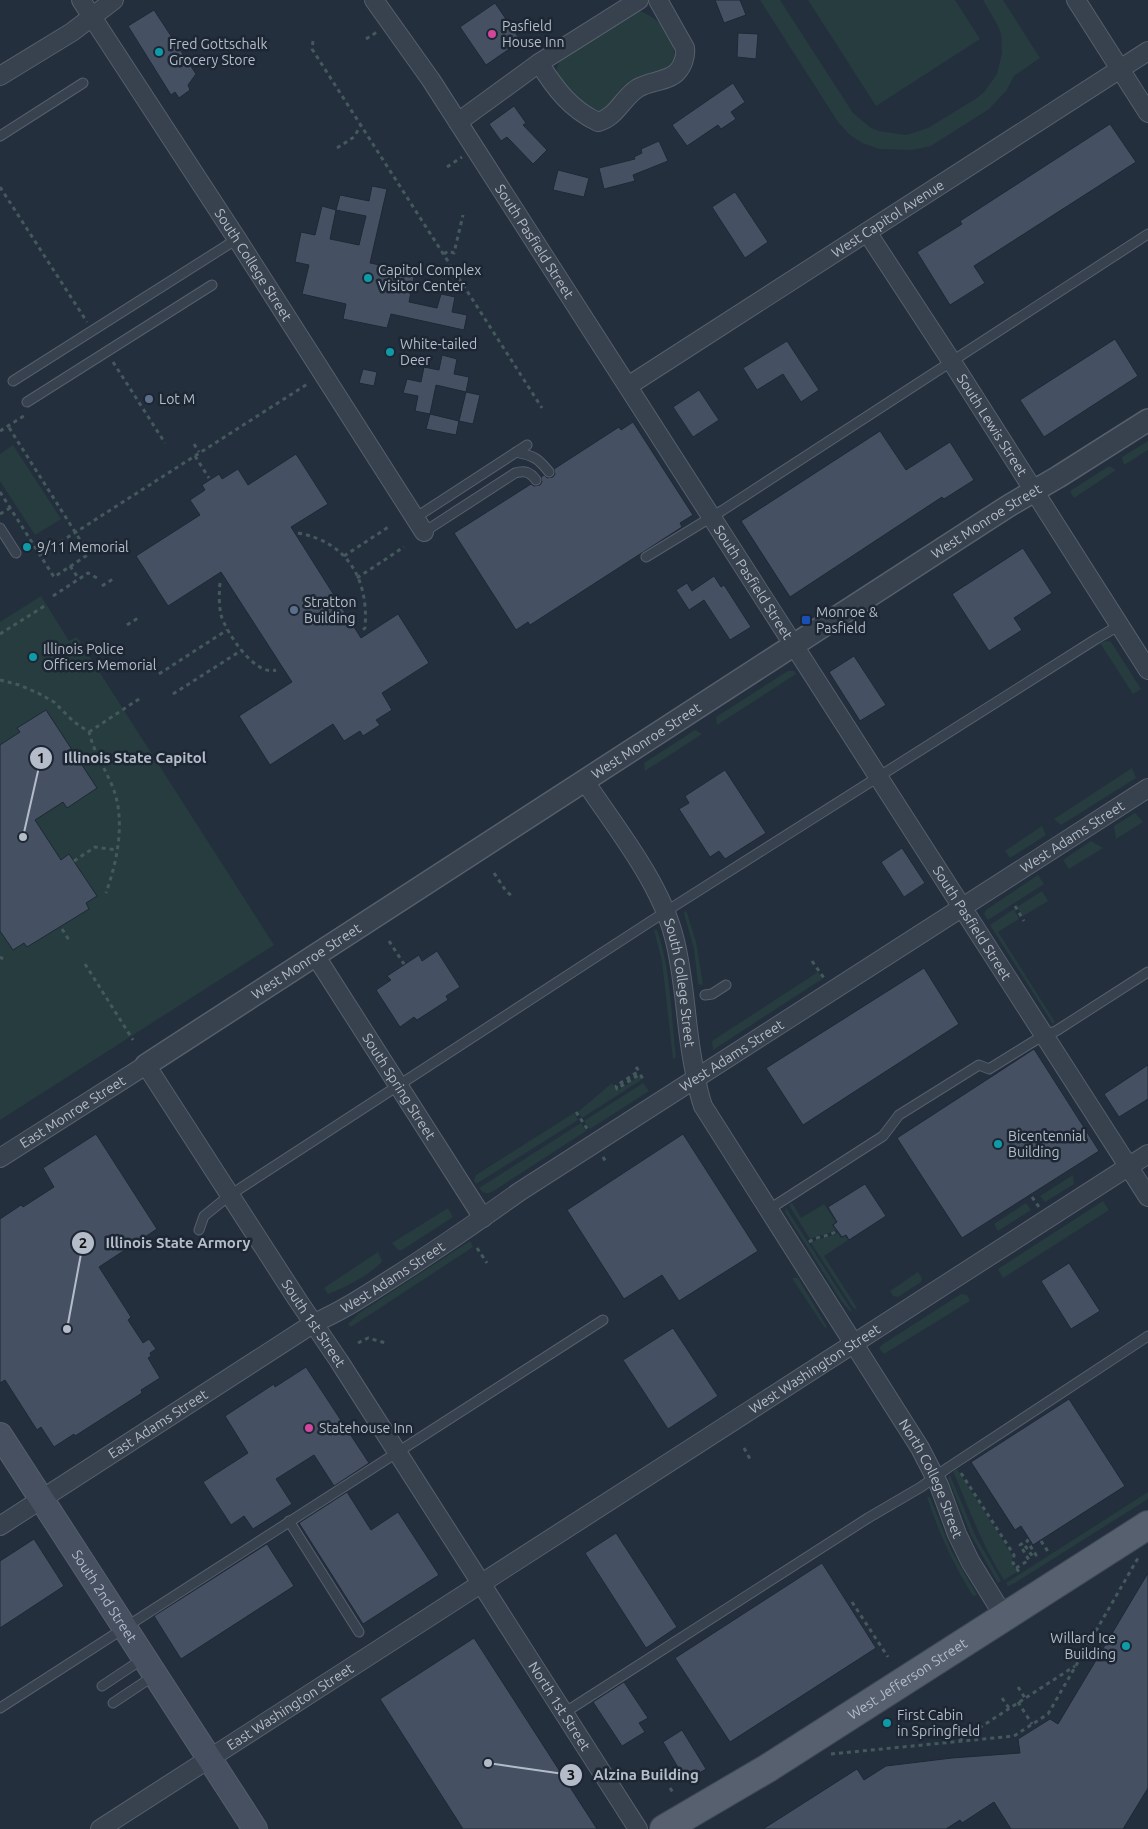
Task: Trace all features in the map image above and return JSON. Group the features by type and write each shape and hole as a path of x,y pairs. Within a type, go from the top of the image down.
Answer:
{"main road":[{"name":"South 2nd Street","path":"0,1434 255,1829"},
{"name":"West Jefferson Street","path":"664,1829 768,1768 1148,1525"}],"street":[{"name":"South College Street","path":"81,0 237,238 419,526"},
{"path":"0,76 72,32 114,0"},
{"name":"South Pasfield Street","path":"374,0 431,80 1148,1198"},
{"path":"458,122 539,63 639,0"},
{"path":"539,63 557,90 576,109 598,122 605,120 612,116 636,89 652,82 671,78 678,71 686,56 685,48 658,0"},
{"path":"1076,0 1148,113"},
{"name":"West Capitol Avenue","path":"628,386 1148,51"},
{"name":"South Lewis Street","path":"867,232 1148,670"},
{"name":"West Monroe Street","path":"146,1064 1002,510 1148,420"},
{"name":"South College Street","path":"584,780 648,876 674,936 681,965 688,1040 703,1106 853,1343"},
{"name":"West Adams Street","path":"314,1323 338,1313 527,1187 1148,788"},
{"name":"South Spring Street","path":"315,955 482,1218"},
{"name":"East Monroe Street","path":"0,1158 146,1064"},
{"name":"South 1st Street","path":"146,1064 480,1583"},
{"name":"West Washington Street","path":"480,1583 1148,1154"},
{"name":"East Adams Street","path":"0,1526 314,1323"},
{"name":"North College Street","path":"853,1343 914,1439 935,1476 957,1534 970,1561 1004,1618"},
{"name":"North 1st Street","path":"480,1583 638,1829"},
{"name":"East Washington Street","path":"100,1829 480,1583"}],"lane":[{"path":"0,136 84,83"},
{"path":"646,557 952,362 1148,234"},
{"path":"13,381 237,238"},
{"path":"27,402 212,285"},
{"path":"419,526 526,445"},
{"path":"516,452 532,455 539,459 549,472"},
{"path":"419,526 515,473 528,472 536,480"},
{"path":"0,528 16,553"},
{"path":"199,1230 204,1216 230,1195 665,912 1120,625"},
{"path":"768,1210 883,1136 899,1115 978,1064 989,1069 1044,1035 1056,1031 1148,972"},
{"path":"705,995 712,994 726,986"},
{"path":"0,1708 603,1320"},
{"path":"564,1713 868,1518 921,1487 1148,1336"},
{"path":"290,1522 358,1632"},
{"path":"102,1686 150,1666"},
{"path":"113,1703 150,1666"}],"path":[{"path":"366,39 380,30"},
{"path":"312,41 312,48 542,408"},
{"path":"337,148 354,137 361,125"},
{"path":"448,167 465,156"},
{"path":"0,187 87,323"},
{"path":"444,254 448,251 454,252 463,216"},
{"path":"112,362 165,443"},
{"path":"40,555 309,383"},
{"path":"0,431 33,410"},
{"path":"0,492 54,577 89,554 8,426"},
{"path":"194,444 199,452"},
{"path":"195,456 209,478"},
{"path":"0,514 10,508"},
{"path":"344,556 390,526"},
{"path":"17,535 24,530"},
{"path":"298,533 324,540 344,556 357,578 366,602 365,628 362,630"},
{"path":"357,578 404,547"},
{"path":"70,566 79,579"},
{"path":"53,596 88,573 97,578"},
{"path":"102,586 113,579"},
{"path":"220,584 221,614 227,630 242,650 264,670 276,670"},
{"path":"0,634 46,605"},
{"path":"127,625 138,618"},
{"path":"160,674 227,630"},
{"path":"173,694 242,650"},
{"path":"0,680 19,685 54,702 74,722 89,732 93,749 111,781 119,814 115,866 106,893"},
{"path":"89,732 142,696"},
{"path":"74,861 96,848 117,850"},
{"path":"494,873 506,891 513,897"},
{"path":"1015,906 1024,921"},
{"path":"62,929 69,940"},
{"path":"389,941 404,964"},
{"path":"812,961 822,975"},
{"path":"85,964 133,1040"},
{"path":"636,1067 638,1072 616,1086 617,1089 640,1074 644,1081"},
{"path":"576,1112 588,1131"},
{"path":"602,1156 607,1164"},
{"path":"1032,1197 1037,1204"},
{"path":"809,1242 816,1237 836,1232"},
{"path":"477,1248 487,1263"},
{"path":"358,1343 368,1338 386,1343"},
{"path":"744,1448 750,1459"},
{"path":"955,1463 1014,1555 1013,1563 1020,1572"},
{"path":"1016,1568 1029,1560 1020,1545 1023,1542 1033,1557 1036,1555 1027,1541 1029,1539"},
{"path":"1041,1541 1049,1553"},
{"path":"828,1754 1014,1736 1048,1714 1140,1555"},
{"path":"852,1602 888,1657"},
{"path":"958,1741 1076,1665"},
{"path":"1018,1687 1025,1698"},
{"path":"1002,1698 1009,1708"},
{"path":"1018,1702 1032,1724"},
{"path":"670,1788 674,1794"}],"green space":[{"path":"760,0 780,0 853,113 871,128 879,131 906,135 928,128 977,98 985,91 997,74 1002,53 1001,34 983,0 1003,0 1040,58 1014,76 1006,91 989,109 931,146 912,150 880,149 862,143 850,135 838,122"},
{"path":"808,0 955,0 980,39 876,106"},
{"path":"640,11 658,21 667,32 674,51 673,63 665,70 627,85 608,106 599,110 592,111 588,109 566,87 558,75 558,64 566,55 630,13"},
{"path":"1148,441 1148,450 1124,465 1122,457"},
{"path":"13,445 61,519 35,535 0,481 0,454"},
{"path":"1109,466 1116,470 1074,498 1070,491"},
{"path":"41,596 69,641 77,637 274,945 0,1120 0,622"},
{"path":"1111,642 1141,689 1133,694 1100,643"},
{"path":"788,671 794,671 796,674 717,725 716,717"},
{"path":"695,730 702,734 645,771 644,763"},
{"path":"1132,768 1136,778 1061,825 1054,819"},
{"path":"1135,813 1143,822 1116,839 1114,826"},
{"path":"1042,826 1046,835 1010,858 1005,851"},
{"path":"1091,841 1103,848 1069,869 1063,860"},
{"path":"1038,875 1044,884 988,920 984,914 986,910"},
{"path":"1042,891 1048,901 1023,916 1017,907"},
{"path":"1014,909 1019,919 998,932 1055,1022 1053,1024 990,925"},
{"path":"686,910 696,942 703,985 698,984 694,949 684,913"},
{"path":"654,930 657,930 662,945 668,977 676,1057 673,1059 662,961"},
{"path":"818,972 822,979 713,1050 712,1041"},
{"path":"640,1076 641,1080 582,1118 578,1112 612,1083 617,1091"},
{"path":"643,1083 649,1091 590,1129 584,1121"},
{"path":"574,1113 578,1120 476,1184 474,1181 476,1175"},
{"path":"581,1123 586,1131 495,1190 486,1193 479,1188"},
{"path":"1073,1175 1074,1184 1045,1202 1040,1196"},
{"path":"1103,1201 1109,1210 1003,1278 998,1269"},
{"path":"792,1203 801,1218 824,1204 836,1222 832,1225 836,1230 810,1239 789,1205"},
{"path":"1026,1203 1031,1210 998,1231 994,1224"},
{"path":"786,1207 852,1311 842,1302 785,1212"},
{"path":"448,1208 453,1217 402,1250 398,1250 392,1243"},
{"path":"838,1233 841,1238 845,1236 848,1240 824,1256 857,1308 854,1309 811,1243"},
{"path":"470,1241 473,1247 351,1327 348,1324 358,1314"},
{"path":"378,1252 382,1261 378,1265 357,1280 328,1294 324,1288"},
{"path":"918,1272 922,1278 921,1282 898,1297 893,1296 890,1291"},
{"path":"792,1278 798,1278 827,1327 825,1328"},
{"path":"961,1294 967,1295 970,1301 884,1354 879,1348 883,1344"},
{"path":"957,1469 1012,1555 1012,1563 1017,1572 1004,1580 989,1554 970,1513 953,1471"},
{"path":"950,1475 975,1535 1001,1581 998,1583 971,1535 948,1478"},
{"path":"1148,1492 1148,1499 1015,1583 1008,1586 1006,1583"},
{"path":"927,1497 930,1497 951,1550 977,1595 973,1596 953,1560"}],"building":[{"path":"715,0 740,0 746,15 724,23"},
{"path":"495,3 521,41 486,65 460,27"},
{"name":"Fred Gottschalk Grocery Store","path":"154,10 196,74 188,85 190,90 179,98 175,92 171,95 128,26"},
{"path":"738,33 758,34 756,59 737,57"},
{"path":"733,83 745,102 731,112 736,119 721,129 718,125 687,146 672,125"},
{"path":"514,106 526,123 523,125 547,150 533,164 507,137 501,141 489,124"},
{"path":"1110,124 1136,162 974,266 985,283 950,305 917,252 962,224 960,221"},
{"path":"659,141 668,161 633,175 635,181 604,189 599,168 635,159 634,157 642,153 641,149"},
{"path":"558,170 589,178 584,197 553,190"},
{"path":"372,186 387,189 370,263 415,272 409,302 437,308 441,294 455,297 452,312 467,315 464,330 391,314 387,328 343,319 346,304 302,294 309,265 295,262 301,232 315,235 322,206 336,210 340,195 369,201","holes":["336,210 366,216 359,245 330,239"]},
{"path":"735,192 768,242 745,258 712,207"},
{"path":"1115,339 1138,376 1044,437 1020,400"},
{"path":"787,341 819,390 801,402 783,374 757,390 743,368"},
{"path":"442,355 457,359 454,374 469,377 466,392 436,385 430,414 415,411 418,396 403,393 407,379 421,382 424,367 439,370"},
{"path":"363,369 377,372 374,386 359,383"},
{"path":"699,390 719,420 693,437 673,407"},
{"path":"466,392 480,395 473,424 459,421"},
{"path":"430,414 459,421 456,435 426,429"},
{"path":"633,422 693,515 680,523 682,527 530,625 528,622 516,630 454,533 531,484 534,486 540,485 542,482 541,477 544,475 547,478 553,477 555,474 554,469 619,427 621,430"},
{"path":"880,431 906,470 950,442 974,480 944,499 942,497 790,597 741,521"},
{"name":"Stratton Building","path":"296,454 328,504 291,527 361,638 398,614 429,663 382,693 392,710 376,720 380,725 363,736 360,731 344,741 333,724 270,765 239,716 292,682 221,572 168,606 136,556 200,515 190,500 205,490 202,485 219,474 222,479 238,469 248,485"},
{"path":"1023,548 1052,593 1014,618 1022,630 989,651 952,594"},
{"path":"714,576 721,587 724,585 751,627 730,640 704,600 689,610 676,590 687,583 692,591"},
{"path":"854,656 886,705 860,721 829,672"},
{"path":"46,710 97,788 67,808 63,802 35,820 61,860 69,854 97,896 86,903 89,909 27,947 24,943 13,950 0,931 0,745 20,732 17,728"},
{"path":"725,770 766,833 725,859 719,851 710,857 679,809 689,803 685,796"},
{"path":"902,848 925,883 904,897 881,862"},
{"path":"437,951 460,987 446,996 448,1000 417,1020 414,1017 400,1027 376,990 391,980 387,976 419,955 422,961"},
{"path":"924,968 959,1024 803,1125 766,1068"},
{"name":"Bicentennial Building","path":"1034,1049 1099,1151 962,1238 897,1138"},
{"path":"1148,1065 1148,1099 1119,1117 1104,1094"},
{"path":"96,1134 157,1229 99,1267 131,1317 128,1320 143,1343 149,1339 156,1349 150,1353 151,1356 148,1358 160,1378 141,1390 142,1393 75,1436 74,1434 54,1447 41,1427 37,1430 5,1380 0,1383 0,1219 54,1187 43,1168"},
{"path":"683,1134 758,1251 679,1301 662,1275 624,1299 567,1210"},
{"path":"865,1184 886,1216 849,1240 846,1235 842,1237 833,1225 837,1222 828,1207"},
{"path":"1069,1263 1100,1311 1071,1329 1041,1281"},
{"path":"673,1328 718,1396 668,1429 623,1360"},
{"path":"306,1367 369,1463 334,1486 314,1455 276,1479 292,1504 253,1529 244,1516 231,1525 203,1482 248,1453 225,1416 274,1384 275,1387"},
{"path":"1069,1399 1125,1486 1033,1545 1021,1526 1015,1530 971,1462"},
{"path":"347,1492 371,1530 398,1512 439,1575 363,1624 299,1523"},
{"path":"616,1533 677,1627 646,1648 585,1553"},
{"path":"34,1539 64,1586 0,1628 0,1561"},
{"path":"267,1544 294,1586 181,1659 154,1616"},
{"path":"822,1563 876,1648 730,1742 675,1658"},
{"name":"Willard Ice Building","path":"1148,1573 1148,1788 1123,1829 1011,1829 994,1802 962,1823 960,1820 946,1829 763,1829 857,1769 864,1780 886,1766 952,1758 1020,1753 1018,1739 1050,1719 1058,1724"},
{"path":"474,1638 597,1829 463,1829 380,1699"},
{"path":"624,1682 648,1718 639,1723 645,1732 622,1746 593,1702"},
{"path":"682,1730 706,1769 686,1781 663,1742"}],"place":[{"name":"Pasfield House Inn","path":"492,34"},
{"name":"Fred Gottschalk Grocery Store","path":"159,52"},
{"name":"Capitol Complex Visitor Center","path":"368,278"},
{"name":"White-tailed Deer","path":"390,352"},
{"name":"Lot M","path":"149,399"},
{"name":"9/11 Memorial","path":"27,547"},
{"name":"Stratton Building","path":"294,610"},
{"name":"Monroe & Pasfield","path":"806,620"},
{"name":"Illinois Police Officers Memorial","path":"33,657"},
{"name":"Illinois State Capitol","path":"23,837"},
{"name":"Bicentennial Building","path":"998,1144"},
{"name":"Illinois State Armory","path":"67,1329"},
{"name":"Statehouse Inn","path":"309,1428"},
{"name":"Willard Ice Building","path":"1126,1646"},
{"name":"First Cabin in Springfield","path":"887,1723"},
{"name":"Alzina Building","path":"488,1763"}]}
